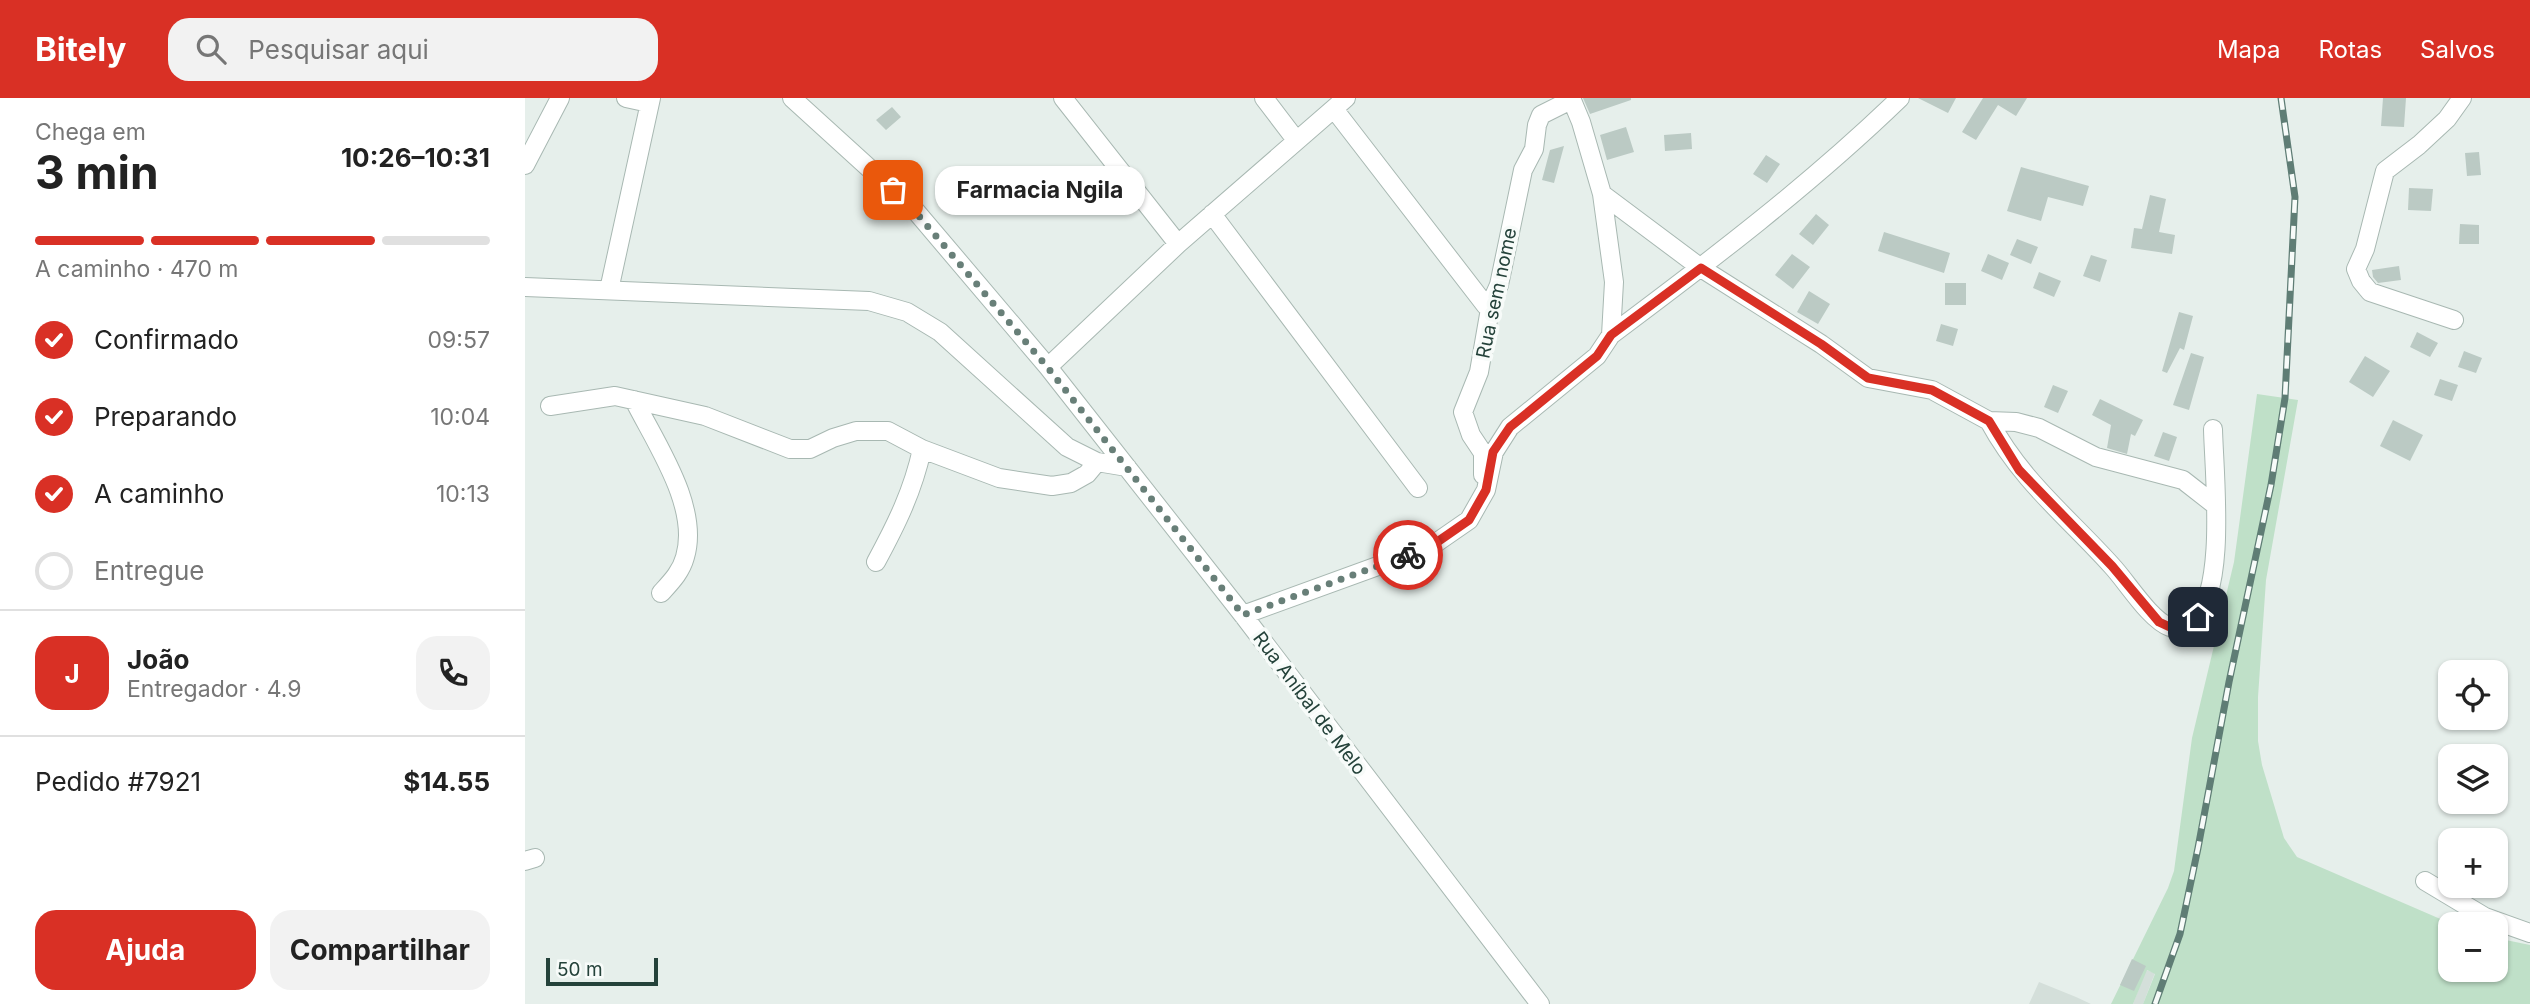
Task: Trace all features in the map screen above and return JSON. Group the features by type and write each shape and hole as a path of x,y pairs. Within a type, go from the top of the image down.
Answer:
{"street":[{"path":"525,165 560,98"},
{"path":"609,290 650,101 626,98"},
{"name":"Rua Aníbal de Melo","path":"792,98 913,209 1048,368 1243,615 1540,1004"},
{"path":"1063,98 1178,244"},
{"path":"1264,98 1296,140"},
{"path":"1243,615 1430,547 1469,520 1483,496 1493,452 1510,427 1597,356 1611,335 1701,268 1854,142 1900,98"},
{"path":"2454,320 2370,292 2356,269 2365,249 2385,171 2438,128 2462,98"},
{"path":"1568,100 1581,121 1602,194 1614,282 1611,335"},
{"name":"Rua sem nome","path":"1483,496 1483,453 1471,435 1463,412 1479,372 1491,303 1499,285 1524,170 1534,149 1537,125 1541,115 1568,100"},
{"path":"1048,368 1178,244 1340,103 1486,306"},
{"path":"1602,194 1701,268 1821,344 1868,378 1932,390 1989,421 2016,422 2039,428 2096,457 2183,480 2215,505"},
{"path":"1212,214 1418,488"},
{"path":"525,287 869,301 907,312 940,332 1067,447 1097,462 1127,467"},
{"path":"550,406 615,396 705,416 790,449 810,449 856,431 888,430 922,449 999,478 1052,486 1070,483 1087,474 1097,462"},
{"path":"634,400 681,496 688,521 689,539 685,559 677,576 661,593"},
{"path":"1989,421 2019,470 2112,566 2159,622 2172,628 2186,627 2198,617 2208,601 2217,535 2213,429"},
{"path":"876,562 901,516 916,478 922,449"},
{"path":"2425,881 2485,917 2530,933"}],"shaded area":[{"path":"2146,970 2155,973 2143,1004 2133,1004"},
{"path":"2039,982 2076,997 2091,1004 2029,1004"}],"green space":[{"path":"2257,394 2298,400 2266,580 2258,697 2258,741 2262,765 2284,838 2297,857 2438,918 2438,982 2508,982 2508,940 2530,945 2530,1004 2143,1004 2155,974 2147,970 2133,1004 2111,1004 2174,871 2192,738 2234,562"}],"building":[{"path":"1583,98 1631,98 1631,100 1590,114"},
{"path":"1918,98 1956,98 1948,113"},
{"path":"1983,98 2027,98 2016,116 1998,105 1976,140 1962,132"},
{"path":"2383,98 2406,98 2404,127 2381,126"},
{"path":"892,107 901,117 886,130 876,120"},
{"path":"1626,127 1634,152 1607,160 1600,135"},
{"path":"1691,133 1692,149 1665,151 1664,135"},
{"path":"1564,146 1554,183 1542,180 1550,150"},
{"path":"2479,152 2481,175 2467,176 2465,153"},
{"path":"1766,155 1780,164 1767,183 1753,174"},
{"path":"2021,167 2089,186 2083,206 2048,197 2041,221 2007,211"},
{"path":"2409,188 2433,189 2431,211 2408,210"},
{"path":"2150,195 2166,199 2159,232 2175,235 2172,254 2131,248 2134,228 2142,229"},
{"path":"1816,214 1829,225 1813,245 1799,234"},
{"path":"2460,224 2479,225 2479,244 2459,244"},
{"path":"1884,232 1950,253 1944,273 1878,251"},
{"path":"2017,239 2038,247 2031,264 2010,255"},
{"path":"1792,254 1810,267 1793,289 1775,275"},
{"path":"1988,254 2009,263 2002,280 1981,271"},
{"path":"2091,255 2107,260 2100,282 2083,276"},
{"path":"2399,266 2401,280 2378,283 2373,277 2372,270"},
{"path":"2039,272 2061,281 2054,297 2033,288"},
{"path":"1945,283 1966,283 1966,305 1945,305"},
{"path":"1809,291 1830,304 1818,324 1797,312"},
{"path":"2179,312 2193,316 2184,350 2180,348 2167,373 2162,371"},
{"path":"1941,324 1958,329 1953,346 1936,341"},
{"path":"2417,332 2438,343 2430,357 2410,347"},
{"path":"2464,351 2482,358 2476,373 2458,367"},
{"path":"2191,353 2204,357 2189,410 2173,405"},
{"path":"2365,356 2390,371 2373,397 2349,382"},
{"path":"2440,379 2458,385 2452,401 2434,395"},
{"path":"2053,385 2068,391 2058,413 2044,407"},
{"path":"2100,399 2143,420 2135,436 2131,434 2127,454 2107,448 2111,425 2092,415"},
{"path":"2393,420 2423,435 2410,461 2380,446"},
{"path":"2163,432 2177,437 2169,461 2154,456"},
{"path":"2132,959 2146,966 2134,991 2120,985"}],"railway":[{"path":"2155,1004 2180,934 2271,485 2285,398 2295,197 2281,98"}],"way so far":[{"path":"893,190 913,209 1048,368 1243,615 1408,555"}],"place":[{"name":"Farmacia Ngila","path":"893,190"}],"route":[{"path":"1408,555 1430,547 1469,520 1486,490 1493,452 1510,427 1597,356 1611,335 1701,268 1821,344 1868,378 1932,390 1989,421 2019,470 2112,566 2159,622 2172,628 2186,627 2198,617"}]}
